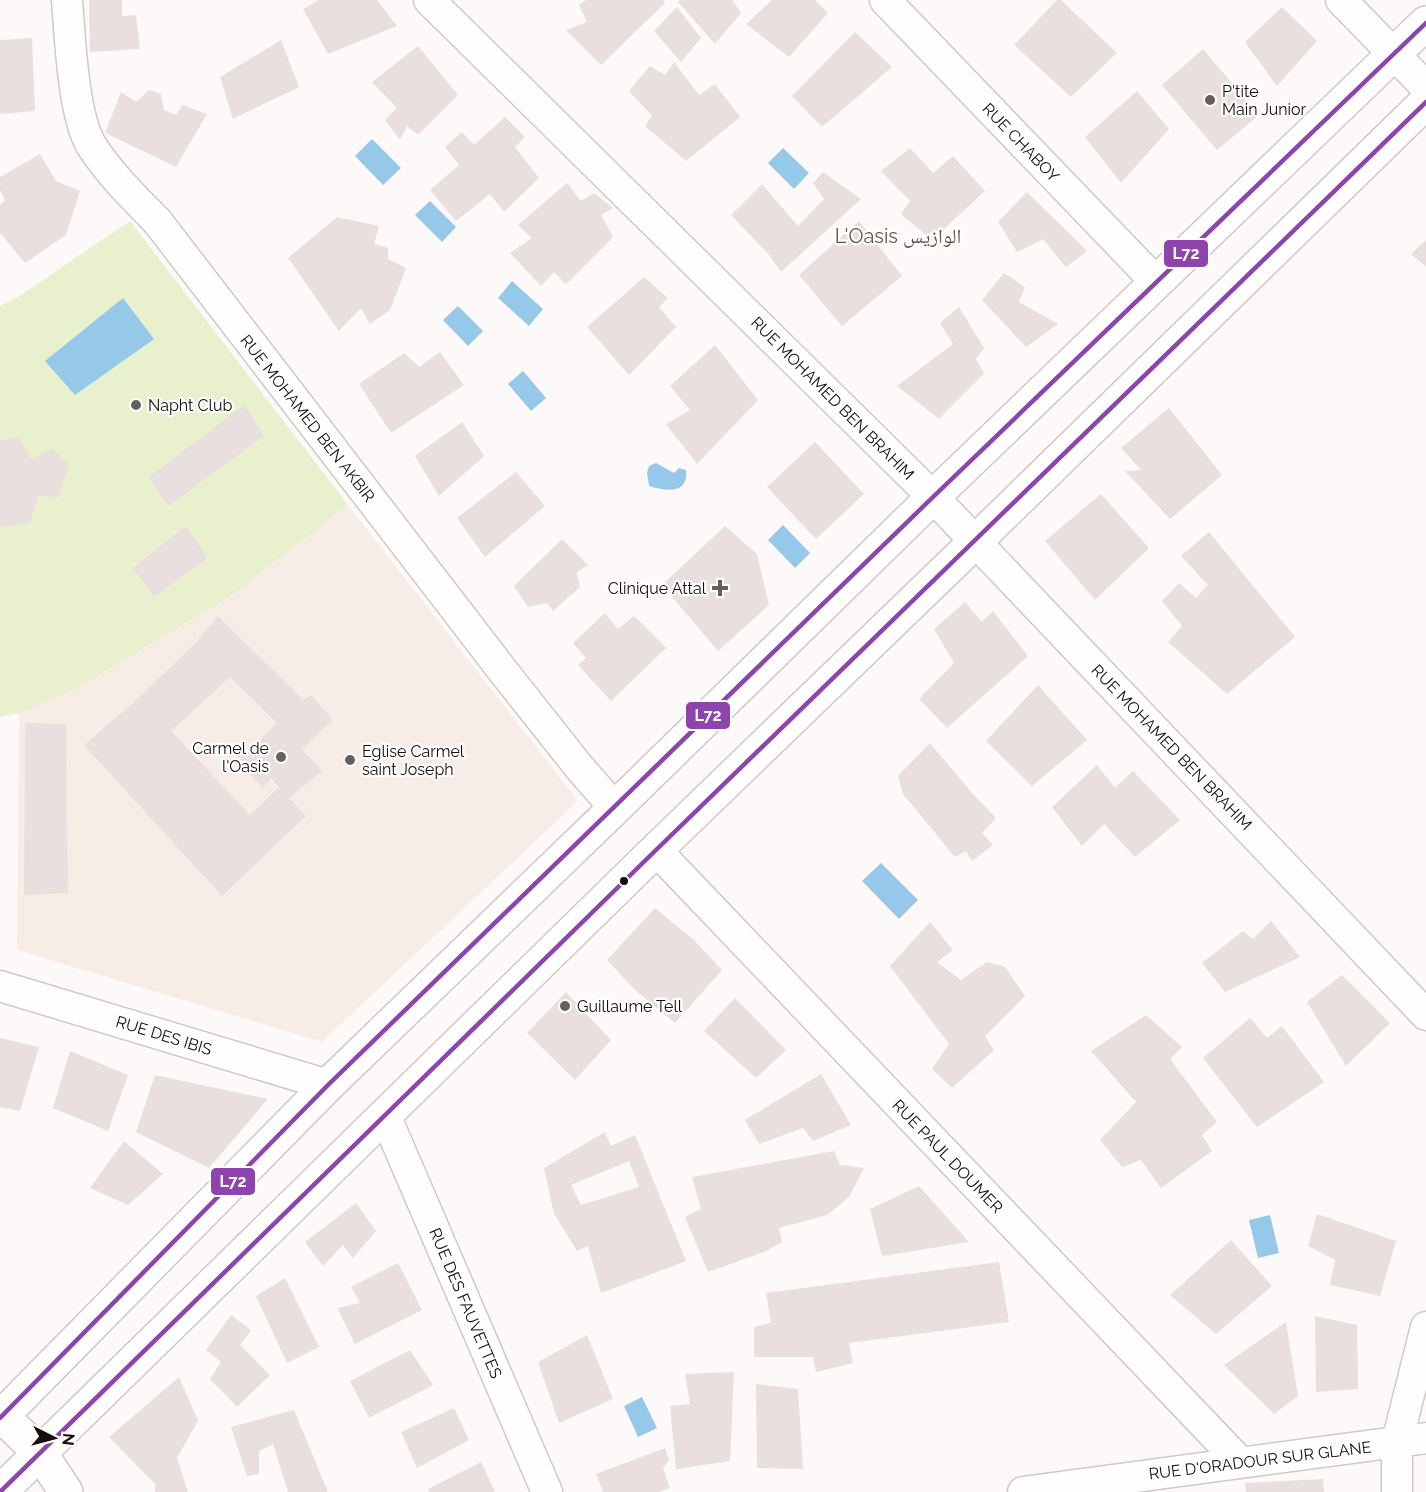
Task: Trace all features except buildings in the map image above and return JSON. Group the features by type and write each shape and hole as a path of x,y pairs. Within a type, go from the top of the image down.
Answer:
{"street":[{"name":"RUE MOHAMED BEN AKBIR","path":"67,0 74,73 81,114 90,143 118,182 164,231 502,671 615,808"},
{"name":"RUE MOHAMED BEN BRAHIM","path":"429,0 933,497 1426,1015"},
{"name":"RUE CHABOY","path":"885,0 1157,283"},
{"path":"1341,0 1426,87"},
{"path":"66,1492 41,1454 1,1416 328,1085 933,497 1426,23"},
{"path":"0,1492 656,850 1426,102"},
{"name":"RUE PAUL DOUMER","path":"656,850 1240,1462"},
{"name":"RUE DES IBIS","path":"0,986 328,1085"},
{"name":"RUE DES FAUVETTES","path":"385,1115 547,1492"},
{"path":"1397,1492 1412,1440 1426,1327"},
{"name":"RUE D'ORADOUR SUR GLANE","path":"1023,1492 1412,1440"}],"shaded area":[{"name":"Carmel de l'Oasis","path":"348,505 578,801 322,1042 17,950 19,713 76,689 231,596"}],"green space":[{"name":"Napht Club","path":"130,221 348,505 231,596 76,689 19,713 0,717 0,306 18,297"}],"water":[{"path":"372,139 401,168 383,185 355,156"},
{"path":"783,148 809,173 794,189 768,163"},
{"path":"430,201 456,227 442,242 415,215"},
{"path":"512,281 543,309 529,326 498,298"},
{"path":"123,298 154,339 75,395 45,361"},
{"path":"458,306 483,331 468,346 443,320"},
{"path":"523,371 546,398 531,411 508,384"},
{"path":"656,463 674,473 679,468 686,470 684,484 669,490 649,486 647,473 649,466"},
{"path":"783,525 810,553 795,568 768,540"},
{"path":"881,863 918,900 899,919 862,881"},
{"path":"1270,1215 1279,1253 1258,1258 1249,1220"},
{"path":"642,1397 657,1428 638,1437 624,1406"}],"transit line":[{"name":"L72","path":"0,1418 328,1085 933,497 1426,23"},
{"name":"L72","path":"0,1492 656,850 1426,102"}],"place":[{"name":"P'tite Main Junior","path":"1210,100"},
{"name":"Napht Club","path":"136,405"},
{"name":"Clinique Attal","path":"720,588"},
{"name":"Carmel de l'Oasis","path":"281,757"},
{"name":"Eglise Carmel saint Joseph","path":"350,760"},
{"name":"Guillaume Tell","path":"565,1006"}],"district":[{"name":"L'Oasis الوازيس","path":"898,236"}]}
